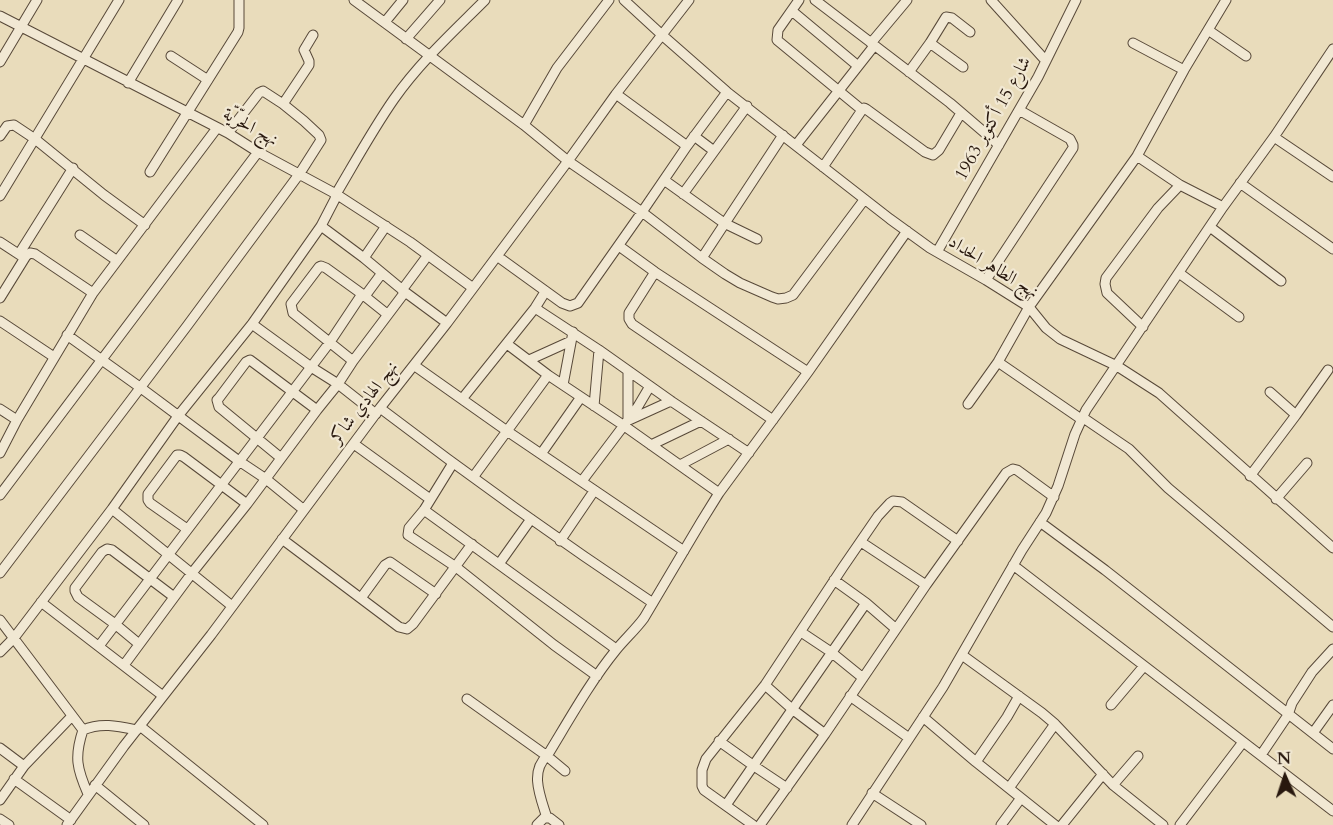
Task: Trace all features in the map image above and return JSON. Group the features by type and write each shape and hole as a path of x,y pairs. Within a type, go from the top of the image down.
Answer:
{"street":[{"path":"0,62 37,0"},
{"path":"0,196 119,0"},
{"path":"128,83 178,0"},
{"path":"150,172 238,33 239,0"},
{"path":"385,22 404,0"},
{"path":"406,39 440,0"},
{"path":"0,652 14,638 112,509 178,416 252,324 321,226 336,194 395,98 428,56 484,0"},
{"path":"524,125 556,68 609,0"},
{"name":"نهج الطاهر الحداد","path":"624,0 728,92 864,200 937,252 1029,307 1046,328 1060,339 1117,366 1159,393 1333,548"},
{"name":"نهج الهادي شاكر","path":"69,822 689,0"},
{"path":"799,0 778,30 777,40 862,110 866,109 925,152 933,155 939,150 961,113"},
{"path":"815,0 999,145"},
{"path":"796,145 907,0"},
{"path":"991,0 1046,60"},
{"name":"شارع 15 أكتوبر 1963","path":"937,252 1019,110 1076,0"},
{"path":"968,404 998,362 1029,307 1137,156 1226,0"},
{"path":"357,1 428,56 524,125 568,161 642,212 702,258 760,293 778,299 793,295 864,200"},
{"path":"792,11 858,66"},
{"name":"نهج الحرّيّة","path":"0,16 228,133 258,152 300,173 386,226 473,288"},
{"path":"909,72 944,19 952,18 970,32"},
{"path":"1208,30 1246,56"},
{"path":"283,104 309,65 303,50 313,35"},
{"path":"930,43 963,67"},
{"path":"1133,43 1184,70"},
{"path":"852,825 962,655 1040,522 1054,497 1082,418 1223,207 1274,137 1333,49"},
{"path":"171,56 208,80"},
{"path":"0,573 141,388 300,173 321,137 283,104 260,91 228,133"},
{"path":"496,256 566,305 574,305 581,300 694,136 728,92"},
{"path":"616,94 687,146"},
{"path":"683,194 747,106"},
{"path":"824,167 862,110"},
{"path":"986,280 1073,148 1070,139 1019,110"},
{"path":"0,136 7,126 12,124 35,139 145,225"},
{"path":"0,453 17,420 93,293 217,128"},
{"path":"702,258 783,135"},
{"path":"694,136 714,151"},
{"path":"1274,137 1333,177"},
{"path":"0,495 258,152"},
{"path":"1137,156 1180,185 1223,207"},
{"path":"0,298 72,168"},
{"path":"664,180 724,223 757,239"},
{"path":"1240,183 1333,249"},
{"path":"1143,327 1107,293 1106,278 1165,199 1180,185"},
{"path":"321,226 447,323"},
{"path":"364,258 386,226"},
{"path":"1210,227 1281,281"},
{"path":"559,825 547,818 537,777 539,764 547,756 597,676 616,650 636,629 719,493 907,231"},
{"path":"80,235 116,260"},
{"path":"0,242 22,256"},
{"path":"619,246 808,372"},
{"path":"22,256 29,253 34,254 93,293"},
{"path":"124,665 338,384 428,255"},
{"path":"353,361 293,313 291,304 321,266 387,314"},
{"path":"655,272 629,313 630,321 773,420"},
{"path":"99,646 330,342 363,295 382,273"},
{"path":"1179,273 1239,317"},
{"path":"462,399 535,308 545,291"},
{"path":"557,322 566,305"},
{"path":"535,308 557,322 572,337 599,350 749,453"},
{"path":"0,321 54,357"},
{"path":"252,324 311,367 474,476 560,541 653,603"},
{"path":"67,335 266,479 304,510"},
{"path":"529,360 572,337"},
{"path":"563,385 572,337"},
{"path":"507,344 594,406 626,422 651,445 719,493"},
{"path":"594,406 599,350"},
{"path":"281,458 222,410 218,404 219,398 246,362 250,360 316,410"},
{"path":"998,362 1129,449 1168,488 1333,627"},
{"path":"415,366 684,551"},
{"path":"626,422 628,370"},
{"path":"1251,476 1328,370"},
{"path":"474,476 548,375"},
{"path":"582,481 637,408 650,386"},
{"path":"1270,392 1296,415"},
{"path":"541,454 581,397"},
{"path":"626,422 671,401"},
{"path":"0,409 17,420"},
{"path":"651,445 701,421"},
{"path":"680,465 729,439"},
{"path":"354,444 430,499"},
{"path":"187,529 150,503 147,497 175,457 180,455 184,457 247,504"},
{"path":"1276,499 1307,462"},
{"path":"453,463 424,510 409,528 410,537 456,567 597,676"},
{"path":"760,825 1006,472 1017,470 1054,497"},
{"path":"560,541 594,491"},
{"path":"753,825 706,793 702,786 703,764 765,685 887,505 893,501 905,504 958,541"},
{"path":"112,509 232,606"},
{"path":"424,510 616,650"},
{"path":"499,564 531,519"},
{"path":"1040,522 1333,749"},
{"path":"282,539 399,627 407,629 472,544"},
{"path":"861,542 926,585"},
{"path":"140,644 78,597 75,591 102,552 107,549 112,550 174,597"},
{"path":"361,598 385,565 390,562 436,594"},
{"path":"1013,565 1333,811"},
{"path":"834,580 896,629"},
{"path":"41,602 163,696"},
{"path":"726,805 866,603"},
{"path":"0,620 83,730"},
{"path":"801,632 831,652 863,678"},
{"path":"1261,755 1288,715 1292,703 1312,672 1333,649"},
{"path":"962,655 1055,724 1113,785 1163,825"},
{"path":"1111,705 1144,666"},
{"path":"765,685 825,734"},
{"path":"850,696 909,738"},
{"path":"976,762 1019,696"},
{"path":"467,699 565,771"},
{"path":"1313,733 1333,705"},
{"path":"0,800 24,766 72,716"},
{"path":"923,717 1055,825"},
{"path":"1009,788 1055,724"},
{"path":"88,794 77,758 83,730 92,726 109,725 138,728 263,825"},
{"path":"719,741 787,788"},
{"path":"1180,825 1244,742"},
{"path":"0,748 24,766"},
{"path":"1113,785 1138,756"},
{"path":"1062,825 1103,774"},
{"path":"14,779 69,822"},
{"path":"95,785 144,825"},
{"path":"872,793 921,825"},
{"path":"1001,825 1021,798"},
{"path":"537,825 542,819 547,818"},
{"path":"0,819 9,825"}]}
